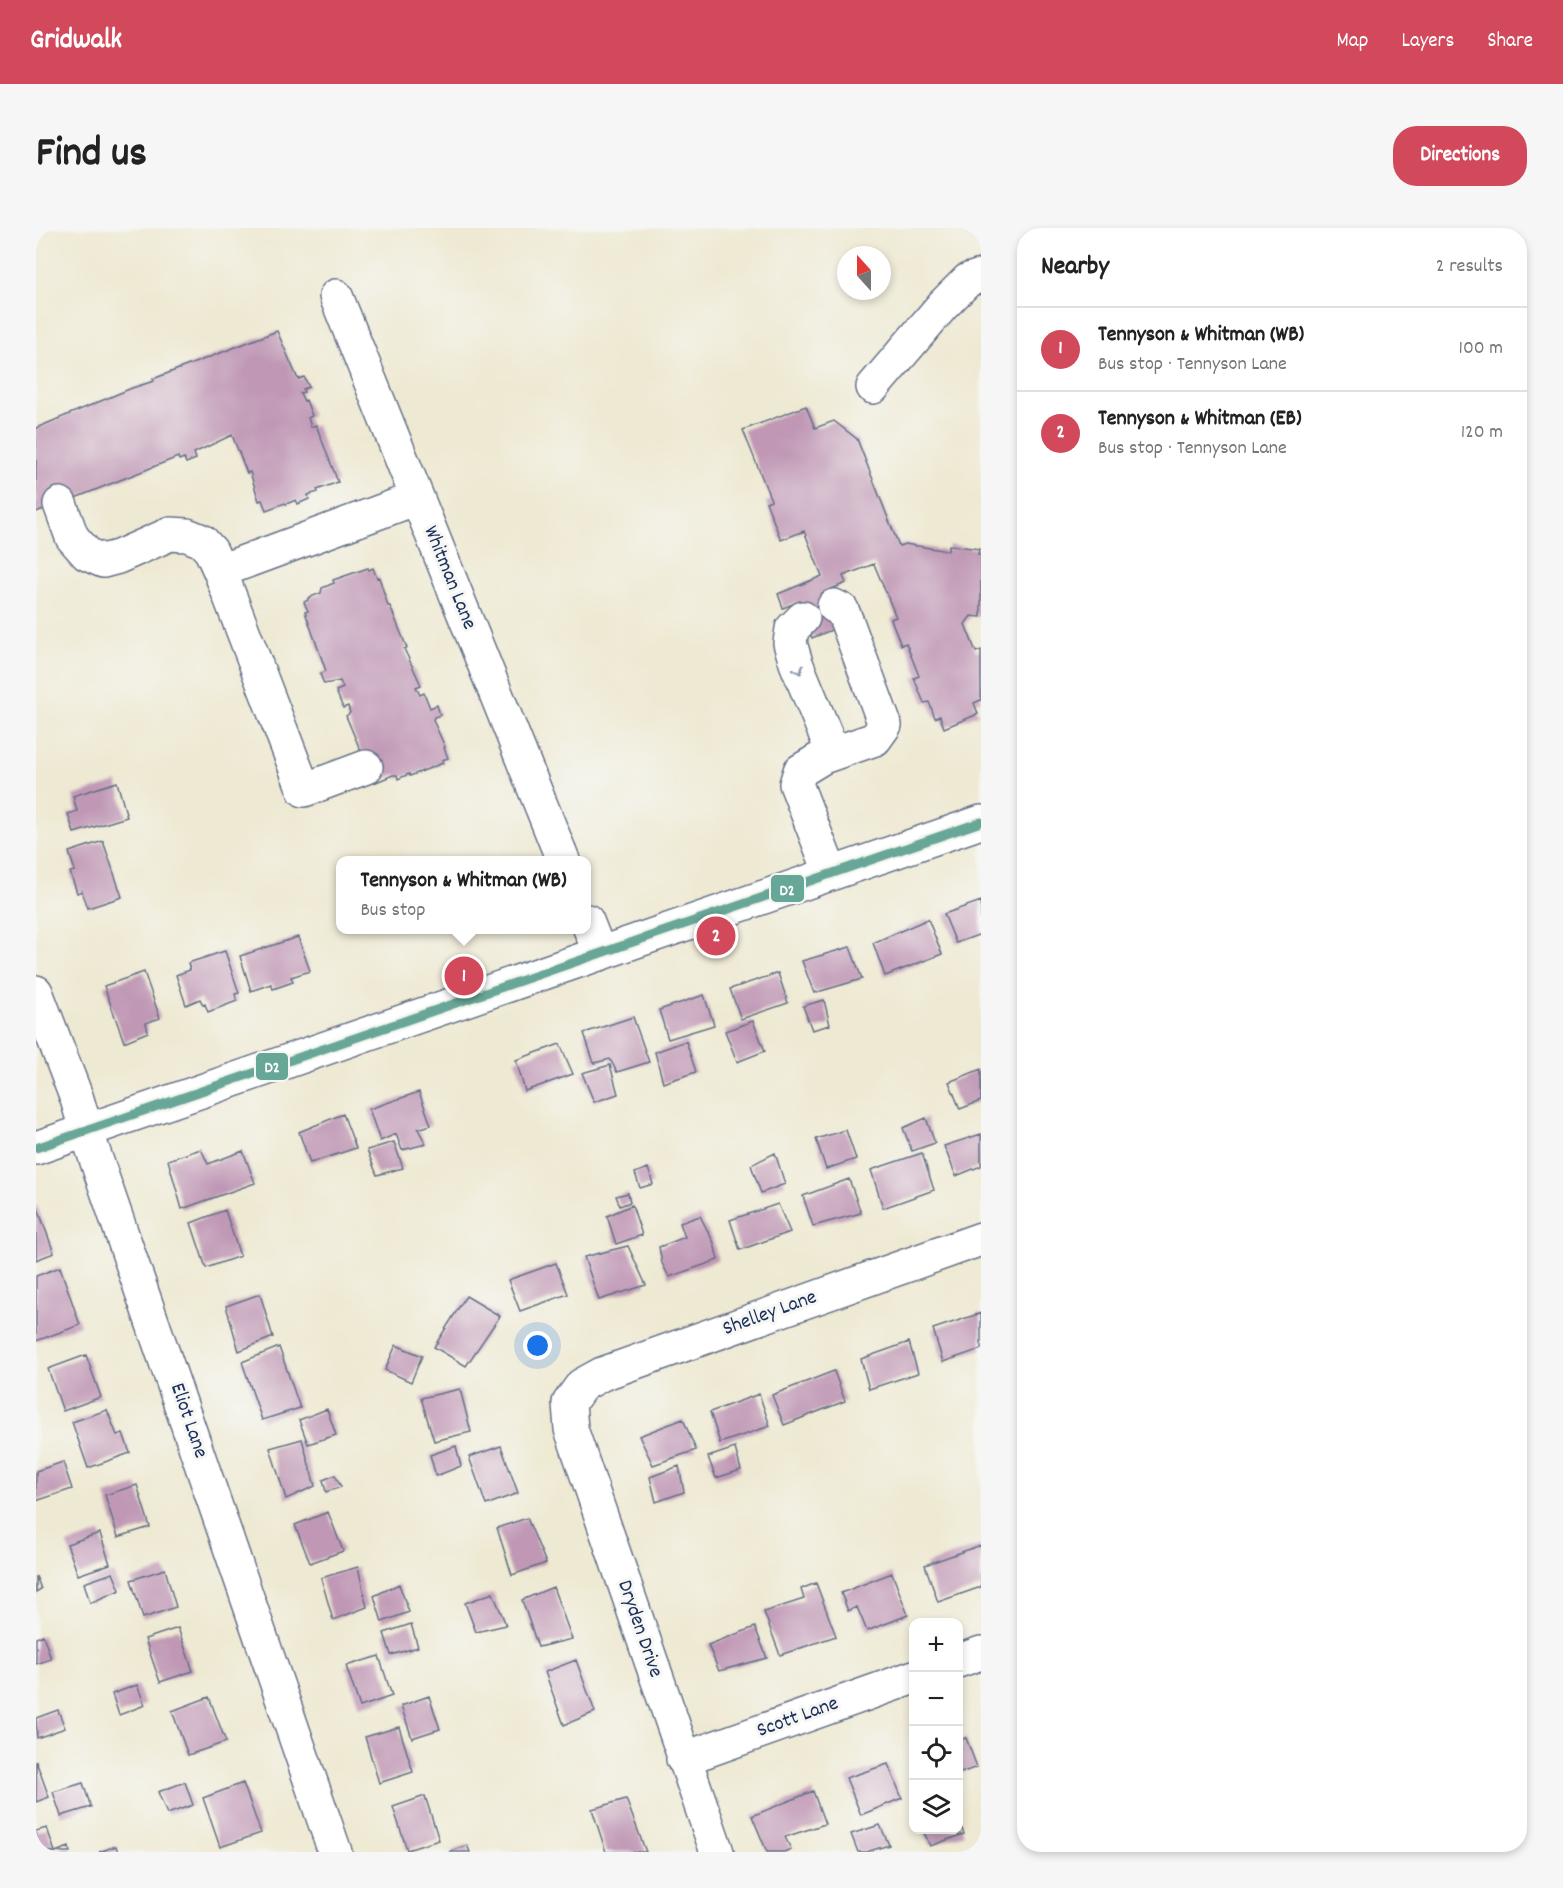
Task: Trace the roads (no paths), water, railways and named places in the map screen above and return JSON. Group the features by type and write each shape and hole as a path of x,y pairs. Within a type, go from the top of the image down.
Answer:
{"street":[{"path":"873,387 943,304 968,280 981,276"},
{"name":"Whitman Lane","path":"336,296 561,856"},
{"path":"220,571 417,498"},
{"path":"60,504 72,537 87,554 103,561 118,557 171,534 202,541 211,551 220,571 304,790 366,767"},
{"path":"831,874 796,784 800,771 823,757 875,739 885,725 847,621 842,610 834,606"},
{"path":"803,618 792,629 790,643 833,753"},
{"path":"36,1148 981,822"},
{"path":"591,931 600,954"},
{"name":"Eliot Lane","path":"36,992 77,1099 335,1852"},
{"name":"Shelley Lane","path":"569,1403 582,1385 602,1374 981,1239"},
{"name":"Dryden Drive","path":"569,1403 571,1429 717,1852"},
{"path":"963,1659 981,1653"},
{"name":"Scott Lane","path":"683,1759 909,1679"}],"place":[{"name":"Tennyson & Whitman (EB)","path":"716,936"},
{"name":"Tennyson & Whitman (WB)","path":"464,976"}]}
